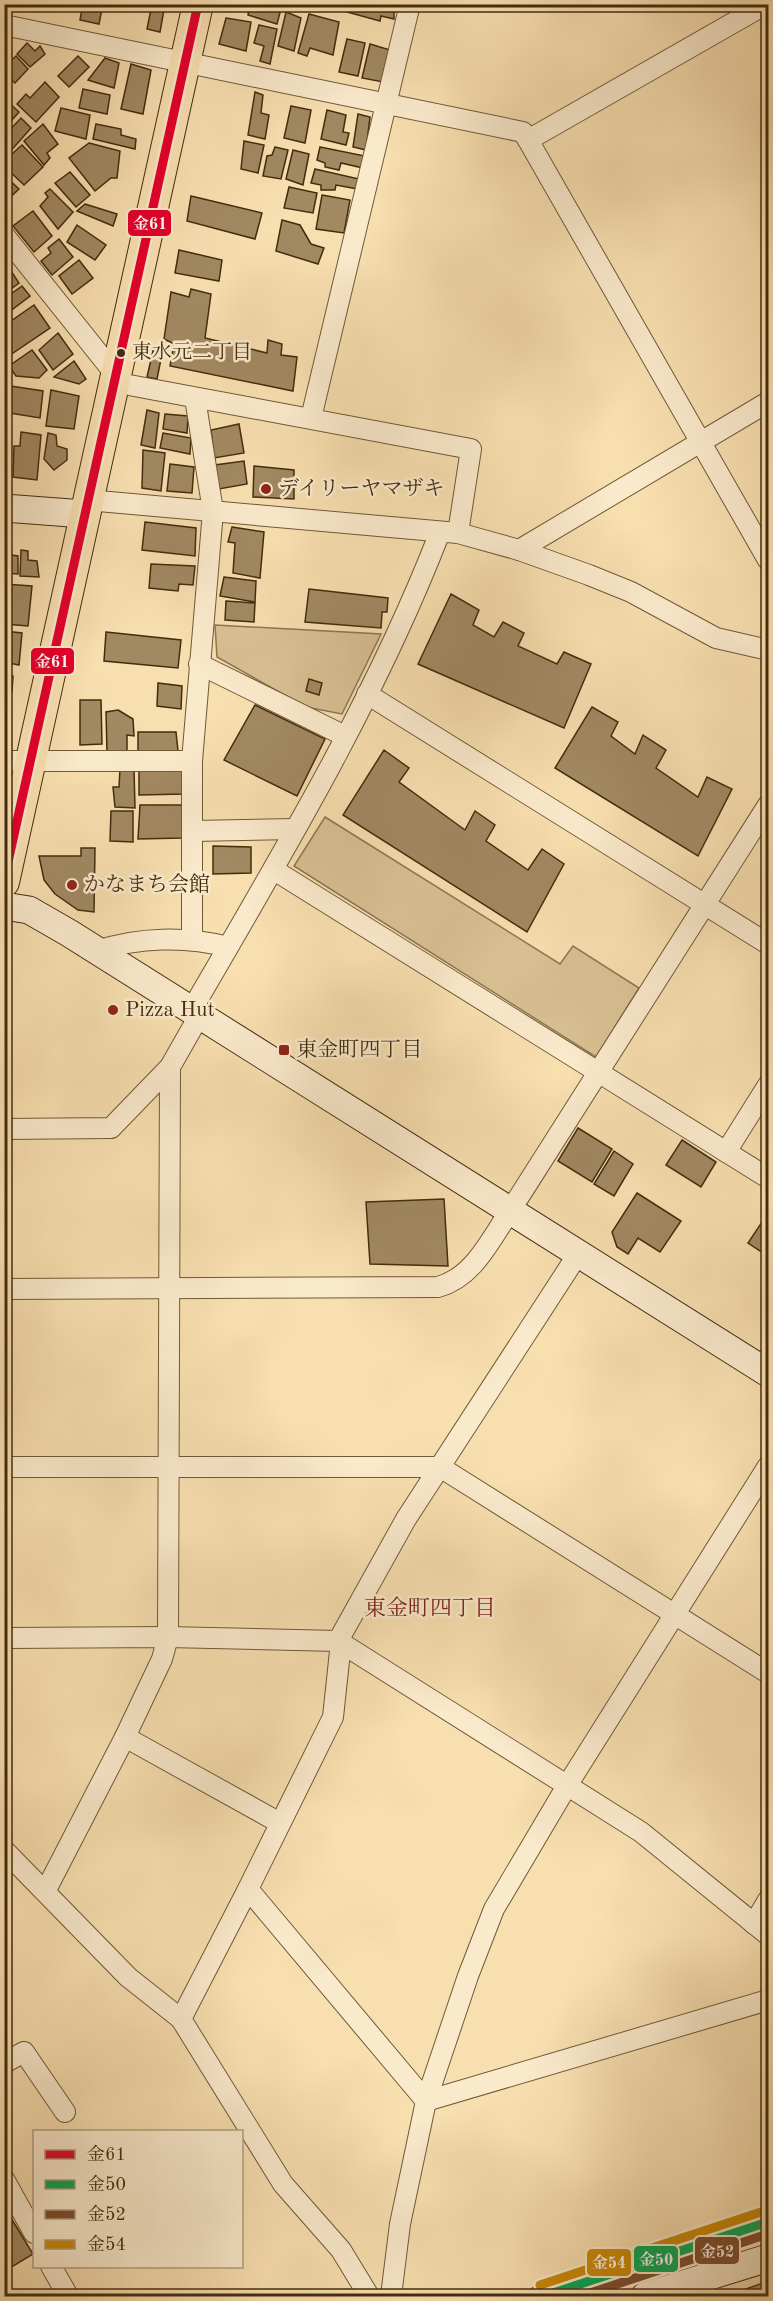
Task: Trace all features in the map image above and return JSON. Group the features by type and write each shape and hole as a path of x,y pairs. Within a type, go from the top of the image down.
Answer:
{"main road":[{"path":"4,882 17,762 86,507 198,4"}],"street":[{"path":"311,418 410,4"},
{"path":"528,140 766,4"},
{"path":"4,25 387,102 523,132 768,560"},
{"path":"4,235 114,378 195,398 471,449 449,533 274,870 228,947 170,1067 111,1128 4,1129"},
{"path":"192,940 192,761 213,511 195,398"},
{"path":"519,550 768,402"},
{"path":"4,508 86,507 213,511 449,533 519,550 631,592 716,638 768,650"},
{"path":"199,664 345,736"},
{"path":"367,694 706,903 768,944"},
{"path":"17,762 192,761"},
{"path":"4,1289 438,1287 455,1283 468,1272 510,1211 768,805"},
{"path":"193,831 294,829"},
{"path":"274,870 768,1178"},
{"path":"4,906 29,910 97,951 768,1373"},
{"path":"97,951 124,942 192,940 228,947"},
{"path":"46,1890 125,1737 162,1659 168,1637 170,1067"},
{"path":"726,1152 768,1085"},
{"path":"181,2019 308,1771 333,1717 340,1641 406,1519 578,1254"},
{"path":"392,2296 400,2223 426,2101 494,1909 568,1784 768,1466"},
{"path":"4,1467 440,1467 768,1673"},
{"path":"4,1638 168,1637 340,1641 641,1832 761,1929 768,1900"},
{"path":"125,1737 280,1823"},
{"path":"4,1850 46,1890 128,1977 181,2019 283,2184 294,2199 320,2223 341,2250 369,2296"},
{"path":"248,1889 426,2101"},
{"path":"426,2101 768,2000"},
{"path":"4,2063 24,2052 65,2112"},
{"path":"4,2179 33,2231"},
{"path":"544,2296 768,2222"},
{"path":"645,2296 768,2258"},
{"path":"52,2268 68,2296"}],"shaded area":[{"path":"215,625 381,634 342,714 306,707 217,657"},
{"path":"325,817 560,964 573,946 639,988 596,1057 294,866"}],"building":[{"path":"83,4 103,4 99,24 80,20"},
{"path":"152,4 165,4 160,32 147,29"},
{"path":"250,4 282,5 277,24 248,15"},
{"path":"325,4 338,4 337,11 324,9"},
{"path":"349,4 394,4 394,19 381,16 380,21 347,12"},
{"path":"286,12 301,18 294,51 278,46"},
{"path":"309,14 339,22 333,55 310,48 307,56 298,53"},
{"path":"226,18 251,22 246,51 219,44"},
{"path":"259,25 277,29 270,64 260,61 264,46 254,43"},
{"path":"347,39 365,43 358,76 339,72"},
{"path":"27,43 35,51 40,46 45,54 30,67 17,54"},
{"path":"370,44 390,50 383,82 362,78"},
{"path":"16,56 28,69 15,83 4,73 4,67"},
{"path":"78,56 89,67 69,87 58,76"},
{"path":"105,58 119,63 114,88 88,80"},
{"path":"131,64 151,70 143,114 121,109"},
{"path":"45,82 59,97 36,122 17,104 26,94 30,98"},
{"path":"83,89 110,95 107,114 79,108"},
{"path":"255,92 263,95 261,113 269,115 265,139 248,135"},
{"path":"6,100 19,112 4,129 4,101"},
{"path":"291,106 311,110 305,143 284,138"},
{"path":"61,108 90,115 86,139 55,131"},
{"path":"327,110 346,115 343,132 349,133 346,145 321,139"},
{"path":"358,114 370,117 366,150 353,147"},
{"path":"21,118 31,128 8,154 4,150 4,136"},
{"path":"43,124 58,144 47,153 50,158 44,165 24,141"},
{"path":"96,124 121,129 121,135 136,139 135,149 93,139"},
{"path":"244,141 264,145 258,173 241,169"},
{"path":"89,143 120,151 117,178 111,178 95,191 69,158"},
{"path":"22,145 43,167 24,185 4,166 4,161"},
{"path":"275,147 288,150 281,179 263,176 267,156 272,155"},
{"path":"320,147 365,156 363,168 341,163 339,170 325,167 325,163 317,160"},
{"path":"293,150 309,154 303,185 286,179"},
{"path":"315,169 359,179 358,189 336,185 335,190 321,190 321,185 311,183"},
{"path":"70,172 90,195 76,207 55,183"},
{"path":"4,175 19,189 4,203"},
{"path":"289,187 317,193 313,213 284,208"},
{"path":"50,189 73,212 58,229 40,206 48,197 45,193"},
{"path":"322,195 350,200 344,233 316,229"},
{"path":"191,196 262,213 255,239 187,221"},
{"path":"85,204 117,214 113,226 77,211"},
{"path":"33,211 52,236 34,252 13,226"},
{"path":"282,220 300,225 311,244 324,248 318,264 276,251"},
{"path":"77,225 106,245 95,260 67,242"},
{"path":"59,239 73,257 52,275 41,261 51,253 48,248"},
{"path":"179,250 222,260 219,281 175,273"},
{"path":"79,260 93,278 72,294 59,276"},
{"path":"11,271 19,283 4,294 4,276"},
{"path":"22,286 30,296 9,312 4,299"},
{"path":"191,289 211,294 205,338 267,353 268,340 282,344 281,355 297,357 293,391 170,366 174,344 164,339 171,292 189,297"},
{"path":"34,305 50,328 4,359 4,326"},
{"path":"58,333 73,354 53,370 39,350"},
{"path":"32,350 47,370 39,378 16,376 9,366"},
{"path":"153,351 162,354 157,379 147,377"},
{"path":"74,361 86,379 79,384 54,377"},
{"path":"4,385 43,391 40,418 4,412"},
{"path":"51,390 79,396 74,429 46,426"},
{"path":"147,410 159,413 155,448 141,445"},
{"path":"165,414 188,416 187,433 163,429"},
{"path":"239,424 244,453 214,458 211,430"},
{"path":"21,432 41,435 37,480 13,477 14,446 20,446"},
{"path":"48,433 56,435 57,446 67,449 67,460 54,470 44,459"},
{"path":"163,433 191,438 190,454 160,448"},
{"path":"143,450 165,453 161,491 142,488"},
{"path":"244,461 247,484 219,489 215,465"},
{"path":"170,464 194,467 192,493 167,491"},
{"path":"254,466 294,470 294,499 253,497"},
{"path":"145,522 196,528 195,556 142,550"},
{"path":"232,527 264,532 260,578 233,573 235,543 228,542"},
{"path":"21,550 28,551 28,560 37,561 39,577 20,576"},
{"path":"4,554 18,556 18,574 4,573"},
{"path":"151,564 195,566 193,585 179,584 178,591 149,588"},
{"path":"224,577 256,581 255,602 220,596"},
{"path":"4,584 32,586 28,626 4,624"},
{"path":"309,589 388,598 387,612 382,612 381,628 305,622"},
{"path":"451,594 479,610 473,625 494,637 503,622 524,633 518,646 557,664 564,652 591,664 564,728 418,664"},
{"path":"226,601 255,603 254,622 225,620"},
{"path":"4,631 22,633 19,665 4,662"},
{"path":"106,632 181,640 178,668 104,661"},
{"path":"4,674 13,676 12,691 4,689"},
{"path":"309,679 322,683 319,695 306,691"},
{"path":"158,683 182,686 181,709 157,706"},
{"path":"4,694 9,695 8,711 4,710"},
{"path":"80,700 101,700 102,744 80,745"},
{"path":"255,705 325,739 297,796 224,760"},
{"path":"592,707 618,722 611,736 635,754 643,735 666,750 656,768 698,797 707,777 732,789 698,856 555,768"},
{"path":"118,710 133,719 134,736 127,735 127,751 107,752 106,712"},
{"path":"138,732 176,732 178,751 138,753"},
{"path":"384,750 409,768 399,782 465,830 475,811 495,825 486,841 528,870 542,849 564,864 527,932 343,815"},
{"path":"120,769 134,769 135,808 115,807 113,787 119,787"},
{"path":"139,770 183,770 185,794 139,795"},
{"path":"140,805 182,805 183,838 138,839"},
{"path":"111,811 133,811 133,842 110,841"},
{"path":"213,846 251,847 251,873 213,874"},
{"path":"81,848 95,848 94,912 78,910 55,894 44,880 39,856 81,856"},
{"path":"578,1128 612,1149 592,1182 558,1161"},
{"path":"682,1140 716,1162 701,1187 666,1165"},
{"path":"614,1151 633,1164 614,1196 594,1184"},
{"path":"637,1193 681,1221 660,1252 638,1238 628,1254 617,1247 612,1232"},
{"path":"444,1199 448,1266 370,1264 366,1202"},
{"path":"768,1213 768,1252 766,1255 748,1243"},
{"path":"11,2218 33,2254 5,2271 4,2222"},
{"path":"768,2281 768,2296 727,2296"}],"transit line":[{"name":"金61","path":"4,880 198,4"},
{"name":"金54","path":"540,2285 764,2211"},
{"name":"金50","path":"544,2296 768,2222"},
{"name":"金52","path":"581,2296 768,2234"}],"place":[{"name":"東水元二丁目","path":"121,353"},
{"name":"デイリーヤマザキ","path":"266,489"},
{"name":"かなまち会館","path":"72,885"},
{"name":"Pizza Hut","path":"113,1010"},
{"name":"東金町四丁目","path":"284,1050"}],"district":[{"name":"東金町四丁目","path":"430,1609"}]}
